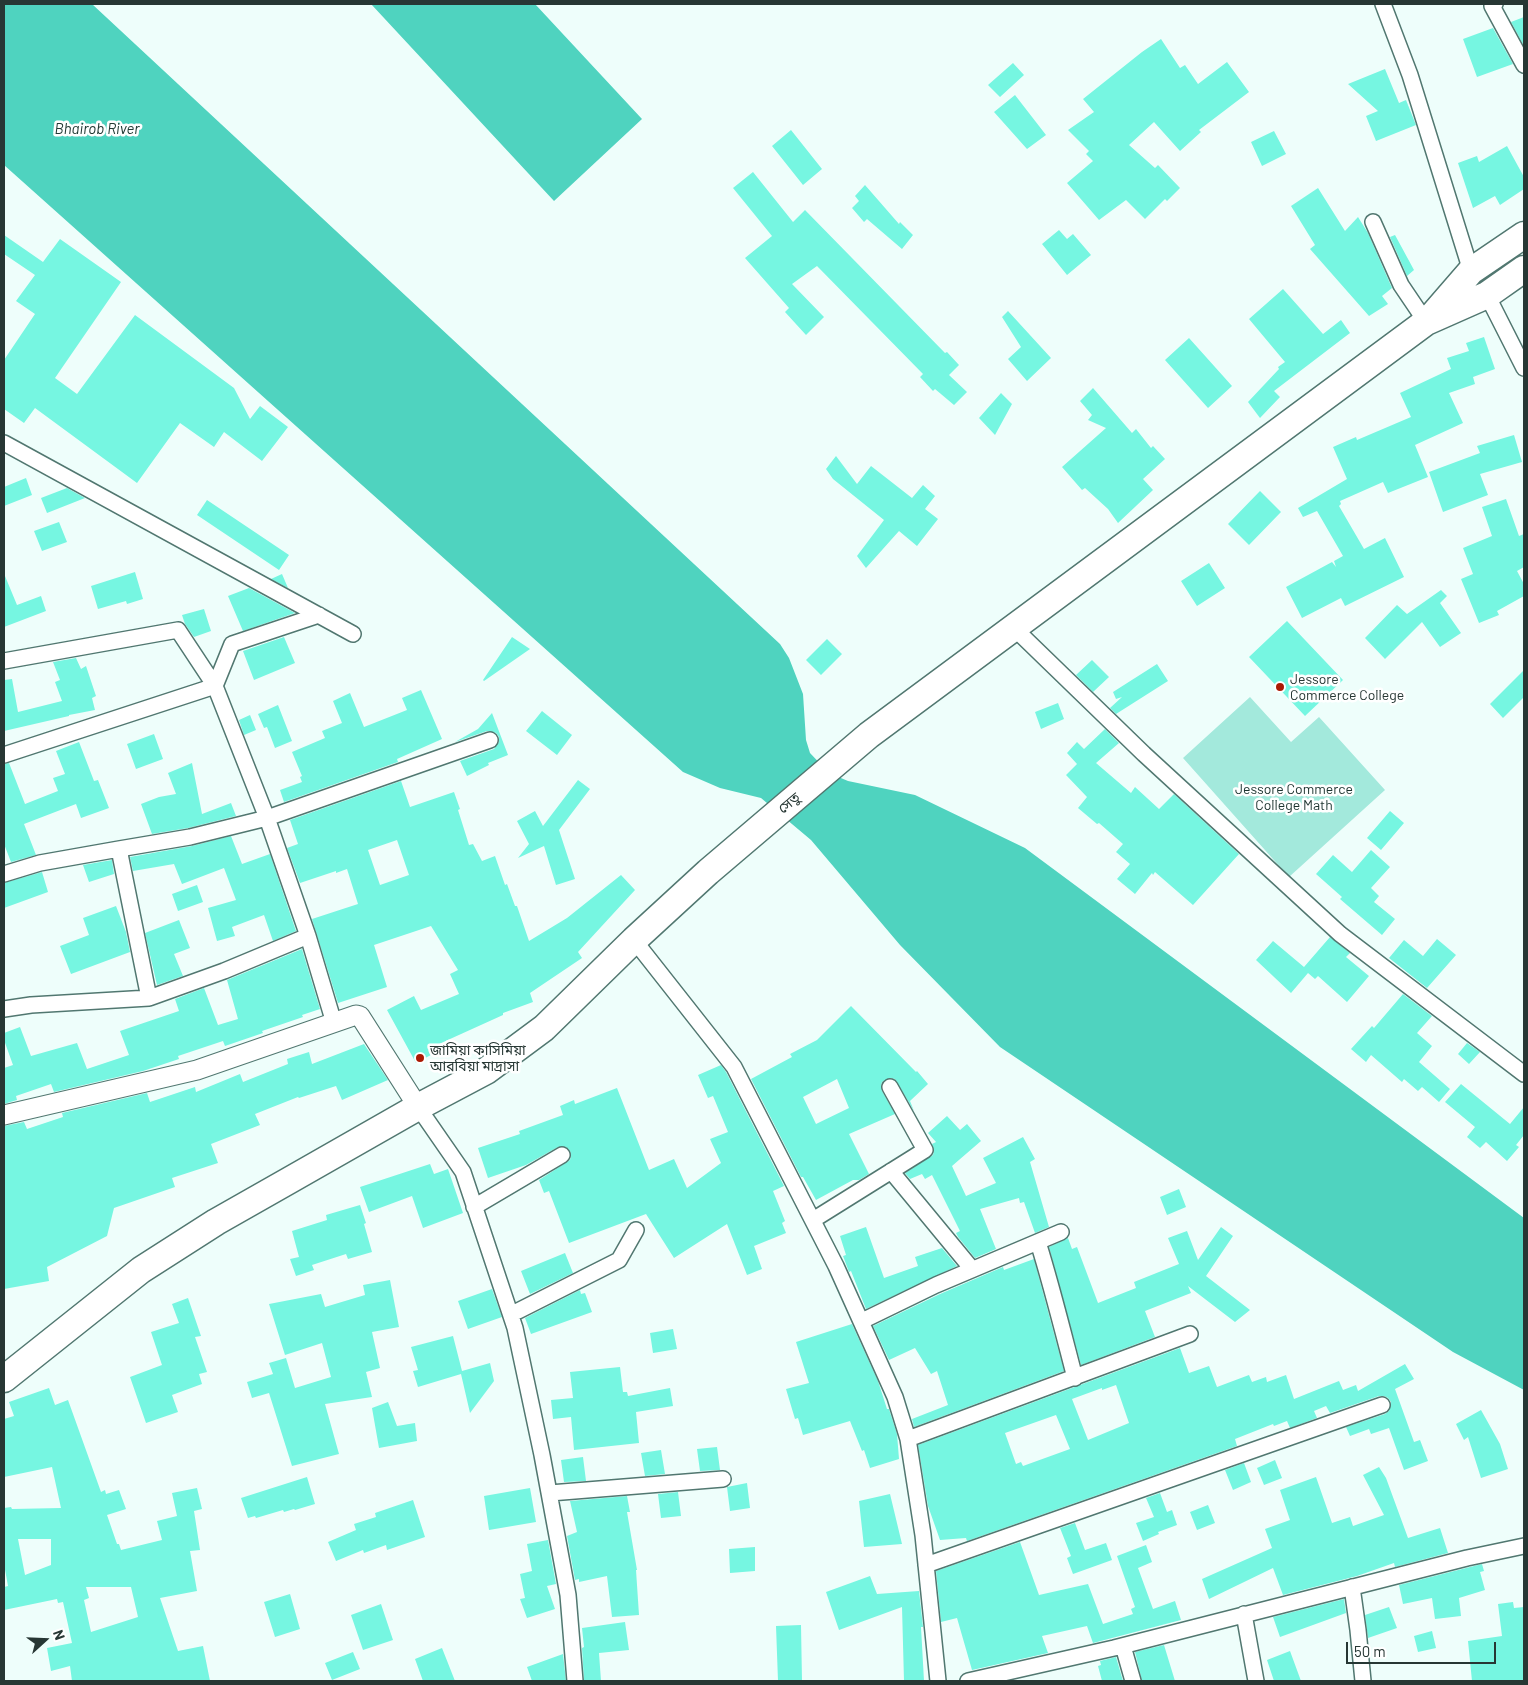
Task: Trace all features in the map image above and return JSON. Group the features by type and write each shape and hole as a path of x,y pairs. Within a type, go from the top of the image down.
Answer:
{"highway":[{"path":"1426,322 1471,272 1524,235"},
{"path":"1426,322 1487,295 1524,269"},
{"name":"সেতু","path":"4,1379 141,1270 224,1218 418,1107 486,1071 544,1028 634,940 708,872 870,735 1426,322"}],"street":[{"path":"1382,4 1410,75 1471,272"},
{"path":"1492,4 1524,65"},
{"path":"1373,222 1400,285 1426,322"},
{"path":"1487,295 1524,368"},
{"path":"4,443 353,634"},
{"path":"4,755 215,686 232,644 319,615"},
{"path":"1014,628 1144,754 1340,934 1524,1074"},
{"path":"4,661 178,630 215,686 267,818 308,936 334,1022"},
{"path":"4,874 40,863 190,837 267,818 490,740"},
{"path":"119,849 149,998"},
{"path":"4,1009 149,998 224,971 308,936"},
{"path":"634,940 734,1067 813,1220 862,1320 896,1397 908,1439 926,1565 938,1681"},
{"path":"4,1115 197,1070 334,1022 356,1015 360,1016 418,1107 463,1172 515,1328 550,1493 568,1595 575,1681"},
{"path":"813,1220 925,1150 890,1086"},
{"path":"474,1207 562,1155"},
{"path":"891,1171 972,1269"},
{"path":"518,1312 619,1260 636,1230"},
{"path":"862,1320 936,1284 1061,1232"},
{"path":"1038,1242 1052,1284 1075,1378"},
{"path":"908,1439 1190,1334"},
{"path":"926,1565 1382,1405"},
{"path":"550,1493 723,1479"},
{"path":"968,1681 1123,1646 1467,1558 1524,1546"},
{"path":"1352,1587 1362,1681"},
{"path":"1244,1614 1256,1681"},
{"path":"1123,1646 1133,1681"}],"green space":[{"name":"Jessore Commerce College Math","path":"1250,697 1291,742 1319,717 1385,790 1289,877 1183,758"}],"water":[{"name":"Bhairob River","path":"4,4 92,4 780,644 789,658 803,694 806,740 810,753 829,773 848,781 915,795 1025,848 1524,1218 1524,1390 1453,1352 1000,1047 900,945 811,840 761,798 720,788 683,772 4,165"},
{"path":"371,4 535,4 642,119 554,201"}],"building":[{"path":"1524,17 1524,46 1511,22"},
{"path":"1493,28 1513,64 1477,77 1463,39"},
{"path":"1161,39 1180,68 1185,65 1198,84 1227,62 1249,92 1199,130 1201,132 1180,151 1154,122 1129,145 1155,168 1158,165 1180,188 1167,201 1165,199 1145,219 1126,200 1099,220 1067,183 1093,161 1086,154 1089,151 1068,130 1094,112 1083,99"},
{"path":"1013,63 1024,75 1000,97 988,85"},
{"path":"1385,69 1399,103 1406,100 1416,125 1376,141 1366,116 1378,111 1348,84"},
{"path":"1015,95 1046,135 1027,149 994,112"},
{"path":"791,130 822,169 803,185 772,146"},
{"path":"1274,131 1286,154 1262,166 1251,142"},
{"path":"1507,146 1524,177 1524,189 1500,205 1495,196 1473,208 1458,163 1477,156 1479,162"},
{"path":"753,172 793,222 805,210 959,365 949,375 967,392 954,405 935,389 933,391 920,377 923,374 817,266 792,284 824,317 806,335 785,312 789,308 745,258 772,236 733,188"},
{"path":"865,185 899,224 900,222 913,235 902,249 867,219 864,222 852,208 859,201 855,196"},
{"path":"1318,188 1345,231 1358,217 1368,233 1392,288 1382,296 1388,304 1369,316 1310,249 1315,245 1291,206"},
{"path":"1059,230 1067,239 1073,234 1091,255 1067,275 1042,244"},
{"path":"4,235 43,262 60,239 121,282 55,378 77,394 135,315 234,388 250,419 260,406 288,427 262,461 224,432 214,447 180,423 137,483 35,408 24,423 4,409 4,360 35,314 16,301 35,275 4,254"},
{"path":"1395,235 1414,270 1407,276 1390,237"},
{"path":"1283,289 1323,334 1341,320 1350,333 1274,391 1280,397 1260,418 1248,402 1279,369 1278,367 1285,362 1249,319"},
{"path":"1008,311 1051,358 1027,381 1008,359 1021,347 1002,317"},
{"path":"1484,337 1495,369 1473,377 1475,384 1449,393 1463,423 1415,445 1428,477 1388,493 1383,482 1340,501 1341,504 1339,506 1364,549 1385,538 1404,577 1345,606 1341,598 1302,618 1286,587 1332,562 1336,567 1334,561 1343,556 1317,511 1303,517 1298,508 1347,479 1333,447 1356,437 1357,440 1411,417 1400,393 1451,369 1447,358 1469,351 1466,343"},
{"path":"1189,338 1232,386 1208,408 1165,360"},
{"path":"1093,388 1132,433 1136,429 1151,448 1153,446 1165,459 1143,479 1153,490 1118,523 1108,509 1085,488 1082,490 1062,467 1106,428 1088,420 1092,415 1080,401"},
{"path":"1001,393 1012,404 995,435 979,418"},
{"path":"1514,435 1522,462 1480,474 1488,495 1443,512 1429,472 1480,453 1477,446"},
{"path":"836,456 857,484 871,466 912,498 923,485 935,496 925,509 938,519 917,546 899,531 866,568 857,556 884,520 833,479 826,469"},
{"path":"26,478 32,495 4,506 4,487"},
{"path":"67,488 85,498 47,513 41,498"},
{"path":"1260,491 1281,512 1249,545 1228,524"},
{"path":"1506,499 1519,536 1524,534 1524,567 1517,571 1524,584 1524,596 1497,611 1499,615 1479,623 1461,579 1473,574 1463,548 1492,536 1482,507"},
{"path":"207,500 289,555 279,570 197,515"},
{"path":"59,522 67,542 42,551 34,531"},
{"path":"1209,563 1225,588 1197,606 1181,581"},
{"path":"135,572 143,599 127,604 126,601 98,609 91,586"},
{"path":"282,574 288,588 271,579"},
{"path":"4,576 17,605 41,596 46,611 4,627"},
{"path":"249,588 295,613 243,631 228,596"},
{"path":"1441,590 1447,596 1440,603 1461,633 1440,647 1422,622 1385,659 1365,638 1397,605 1407,614"},
{"path":"204,609 211,631 194,637 185,624 182,615"},
{"path":"1287,621 1343,680 1305,716 1249,657"},
{"path":"284,637 295,663 254,680 243,651"},
{"path":"512,637 530,649 484,681 483,680"},
{"path":"827,639 842,654 821,675 806,660"},
{"path":"76,658 81,669 86,666 96,696 92,698 95,710 4,731 4,680 12,679 18,712 62,701 55,682 60,680 53,662"},
{"path":"1092,660 1109,677 1093,692 1076,675"},
{"path":"1157,664 1168,681 1116,714 1110,708 1122,697 1116,699 1113,692"},
{"path":"1524,670 1524,697 1503,718 1490,704"},
{"path":"421,690 442,739 397,759 398,762 284,802 280,790 302,782 300,777 302,776 292,752 325,738 322,731 342,723 333,701 350,693 364,727 407,710 402,698"},
{"path":"1058,703 1064,719 1041,729 1035,712"},
{"path":"278,705 292,741 275,748 267,727 264,728 258,714"},
{"path":"542,711 572,735 557,755 526,731"},
{"path":"492,713 508,755 488,763 489,765 467,776 460,761 494,749 499,742 499,737 496,733 487,731 455,742 478,729"},
{"path":"250,715 256,730 244,735 239,720"},
{"path":"1105,729 1119,743 1096,763 1131,793 1135,787 1159,809 1174,794 1239,854 1193,905 1155,872 1153,875 1152,873 1135,894 1117,879 1130,864 1116,852 1123,844 1078,808 1087,797 1066,775 1077,764 1067,753 1077,742 1084,749"},
{"path":"154,734 163,759 136,769 127,744"},
{"path":"79,742 94,781 98,780 109,808 81,818 76,804 24,824 36,855 11,862 4,844 4,764 9,763 25,804 58,791 53,778 65,774 56,751"},
{"path":"192,763 202,814 231,803 236,816 188,828 152,834 141,804 159,797 176,794 168,773"},
{"path":"578,780 590,789 559,830 575,879 556,885 544,846 518,858 529,844 517,821 535,811 543,826"},
{"path":"401,781 410,807 454,792 469,845 473,844 482,861 495,856 505,885 507,884 515,906 517,906 529,941 567,918 621,875 635,890 578,952 582,958 530,993 533,1002 503,1013 503,1015 439,1044 442,1049 416,1063 387,1010 414,996 421,1010 459,994 450,974 458,970 431,926 374,945 387,987 338,1003 312,919 358,904 347,869 300,883 287,848 298,844 290,820","holes":["397,840 409,875 380,885 368,850"]},
{"path":"1390,811 1404,823 1381,850 1367,838"},
{"path":"231,836 242,864 270,854 296,931 273,941 264,915 232,927 235,936 217,941 208,908 236,900 224,868 182,884 174,864 133,871 130,857 192,846"},
{"path":"1371,850 1390,867 1371,888 1379,896 1374,902 1395,919 1382,935 1340,899 1342,897 1316,874 1333,855 1352,872"},
{"path":"112,860 114,874 89,882 83,865"},
{"path":"42,872 48,892 4,908 4,883"},
{"path":"197,885 203,902 178,911 172,894"},
{"path":"116,906 126,932 130,952 71,974 60,946 89,935 83,918"},
{"path":"179,920 190,948 174,954 183,976 157,985 145,933"},
{"path":"1330,937 1350,953 1346,957 1369,976 1347,1002 1318,976 1315,979 1308,973 1291,993 1256,960 1273,941 1304,967"},
{"path":"1437,939 1456,955 1427,988 1389,958 1404,940 1423,956"},
{"path":"302,949 320,1009 262,1031 263,1033 225,1046 223,1041 178,1056 179,1059 143,1071 54,1092 51,1084 16,1096 17,1100 4,1104 4,1068 13,1065 4,1040 4,1033 20,1027 31,1056 77,1043 87,1069 129,1055 120,1031 179,1011 175,999 204,988 218,1025 238,1019 227,980"},
{"path":"1403,994 1432,1016 1417,1033 1432,1046 1419,1062 1450,1089 1439,1102 1422,1087 1418,1091 1404,1079 1402,1082 1371,1055 1366,1062 1351,1049 1372,1026 1374,1028"},
{"path":"851,1006 928,1084 910,1101 914,1111 895,1079 890,1078 882,1082 882,1091 895,1114 849,1134 869,1174 859,1180 853,1180 816,1200 803,1177 801,1177 751,1079 792,1057 790,1054 817,1040","holes":["837,1079 849,1108 816,1124 803,1097"]},
{"path":"1467,1043 1480,1052 1469,1064 1458,1054"},
{"path":"364,1044 388,1080 342,1100 336,1086 298,1097 255,1114 260,1125 211,1144 218,1163 172,1178 175,1187 114,1208 107,1236 47,1267 49,1281 4,1289 4,1126 24,1122 27,1129 63,1117 62,1113 147,1093 150,1102 195,1087 196,1092 240,1074 243,1082 288,1064 287,1059 309,1052 312,1064"},
{"path":"721,1065 784,1186 773,1191 785,1221 782,1223 786,1233 754,1246 762,1269 747,1275 727,1224 674,1258 646,1214 569,1243 549,1191 544,1193 539,1180 570,1160 570,1151 566,1147 558,1147 526,1165 488,1178 478,1148 520,1134 519,1131 563,1115 560,1106 574,1100 575,1104 617,1088 649,1170 674,1159 687,1188 721,1163 710,1139 728,1132 713,1096 708,1098 698,1075"},
{"path":"1461,1084 1510,1124 1524,1107 1524,1135 1516,1145 1519,1147 1507,1161 1486,1142 1480,1148 1467,1137 1475,1127 1445,1102"},
{"path":"947,1116 960,1130 967,1124 981,1141 952,1166 966,1196 996,1183 983,1158 1023,1137 1035,1159 1030,1162 1049,1227 1035,1233 1024,1202 1020,1203 1019,1198 980,1209 996,1249 975,1258 958,1237 956,1233 960,1231 932,1175 925,1179 922,1174 910,1179 905,1173 933,1155 932,1144 936,1142 928,1133"},
{"path":"430,1164 434,1174 448,1169 463,1213 423,1228 412,1196 369,1212 360,1187"},
{"path":"1179,1189 1186,1207 1167,1215 1160,1197"},
{"path":"360,1205 372,1252 348,1259 346,1254 312,1265 314,1270 296,1276 290,1259 299,1257 292,1231 327,1220 326,1215"},
{"path":"866,1227 884,1278 918,1266 915,1257 942,1248 957,1266 866,1309 843,1256 846,1255 840,1236"},
{"path":"1221,1227 1233,1236 1206,1276 1250,1310 1235,1322 1188,1286 1191,1293 1145,1311 1155,1337 1081,1365 1049,1247 1068,1238 1072,1249 1077,1247 1098,1303 1136,1288 1134,1282 1179,1264 1168,1238 1187,1231 1198,1260"},
{"path":"565,1253 573,1273 530,1294 521,1271"},
{"path":"1034,1259 1064,1371 914,1427 912,1419 948,1405 937,1371 931,1374 915,1348 889,1360 873,1326 1003,1267 1004,1270"},
{"path":"390,1280 399,1327 372,1332 380,1368 366,1372 372,1397 325,1404 339,1454 292,1466 269,1393 252,1398 247,1382 273,1374 269,1363 286,1358 295,1388 331,1377 322,1343 285,1355 269,1304 321,1294 325,1307 365,1295 363,1285"},
{"path":"492,1289 502,1317 468,1329 458,1301"},
{"path":"580,1290 581,1294 585,1293 592,1312 531,1334 525,1318"},
{"path":"188,1298 201,1336 195,1337 207,1372 199,1374 202,1384 172,1395 178,1412 146,1423 130,1377 162,1365 151,1332 179,1323 172,1304"},
{"path":"852,1324 878,1381 897,1434 899,1459 870,1468 864,1450 862,1451 850,1421 803,1435 798,1418 795,1419 786,1389 809,1383 796,1342"},
{"path":"673,1329 677,1349 653,1353 650,1333"},
{"path":"453,1336 462,1371 490,1363 494,1381 470,1413 461,1374 418,1387 413,1371 418,1370 411,1347"},
{"path":"1180,1348 1189,1373 1209,1366 1217,1387 1249,1375 1252,1382 1266,1377 1267,1382 1286,1375 1294,1399 1339,1381 1343,1390 1356,1385 1358,1391 1405,1364 1414,1379 1395,1389 1414,1442 1420,1440 1428,1461 1404,1470 1389,1428 1371,1434 1369,1429 1350,1436 1346,1427 1389,1411 1391,1402 1384,1396 1379,1396 1330,1413 1326,1406 1314,1411 1317,1418 1290,1428 1287,1421 1274,1426 1273,1424 1235,1439 1237,1446 967,1541 966,1538 940,1540 928,1506 918,1445","holes":["1116,1385 1129,1423 1088,1440 1072,1399","1056,1415 1070,1449 1023,1466 1021,1462 1016,1464 1005,1433"]},
{"path":"620,1367 623,1392 627,1392 628,1396 670,1388 673,1406 636,1412 639,1443 574,1450 571,1417 553,1419 551,1400 573,1398 570,1372"},
{"path":"49,1388 55,1405 68,1400 101,1492 105,1490 106,1494 119,1490 126,1509 107,1515 121,1550 162,1540 157,1521 177,1516 172,1493 197,1488 202,1509 194,1511 200,1550 190,1551 197,1591 160,1598 178,1651 203,1646 210,1681 72,1681 70,1666 51,1671 47,1648 72,1643 63,1602 58,1603 57,1599 4,1610 4,1587 8,1586 4,1564 4,1508 61,1508 52,1467 4,1477 4,1419 14,1416 9,1402","holes":["18,1539 51,1539 51,1565 25,1575","86,1587 131,1587 138,1617 91,1632 84,1600 89,1598"]},
{"path":"388,1402 397,1426 415,1423 417,1441 379,1448 372,1408"},
{"path":"1481,1410 1500,1444 1508,1469 1481,1478 1468,1437 1464,1440 1456,1424"},
{"path":"717,1447 720,1470 700,1471 697,1449"},
{"path":"661,1450 665,1474 645,1476 641,1453"},
{"path":"583,1457 586,1481 564,1482 561,1460"},
{"path":"1275,1460 1282,1478 1264,1485 1257,1468"},
{"path":"1244,1463 1251,1482 1233,1490 1225,1470"},
{"path":"1379,1467 1386,1478 1408,1538 1440,1528 1448,1553 1395,1567 1394,1563 1357,1576 1283,1595 1273,1568 1209,1599 1202,1579 1272,1548 1265,1529 1290,1520 1280,1490 1316,1477 1332,1523 1350,1517 1353,1526 1384,1515 1363,1475"},
{"path":"307,1477 315,1504 295,1510 284,1512 283,1510 256,1518 255,1516 248,1518 241,1498"},
{"path":"747,1483 750,1508 730,1511 727,1487"},
{"path":"530,1488 536,1522 489,1530 484,1496"},
{"path":"678,1492 681,1516 661,1518 658,1494"},
{"path":"1160,1493 1167,1512 1172,1510 1177,1525 1158,1532 1159,1534 1143,1541 1136,1523 1154,1517 1146,1498"},
{"path":"890,1494 902,1544 864,1547 859,1501"},
{"path":"627,1496 630,1512 627,1512 637,1570 639,1615 612,1617 607,1576 579,1582 579,1579 575,1580 567,1536 577,1532 570,1501"},
{"path":"413,1500 425,1537 387,1550 386,1545 364,1553 363,1550 336,1561 328,1542 356,1530 354,1524 376,1517 375,1513"},
{"path":"1208,1505 1215,1523 1197,1530 1190,1512"},
{"path":"1075,1523 1085,1550 1106,1543 1112,1560 1073,1574 1067,1558 1071,1556 1060,1528"},
{"path":"548,1540 556,1584 547,1586 555,1609 527,1618 520,1599 525,1598 520,1574 532,1571 527,1544"},
{"path":"1020,1542 1039,1595 1088,1584 1103,1624 1133,1614 1131,1609 1135,1607 1117,1556 1146,1545 1152,1562 1138,1568 1153,1609 1175,1601 1181,1620 1093,1643 1087,1626 1042,1636 1048,1653 972,1670 957,1618 941,1622 936,1571"},
{"path":"755,1547 755,1571 730,1573 729,1549"},
{"path":"1482,1564 1484,1571 1480,1572 1485,1590 1459,1598 1461,1616 1435,1619 1432,1598 1403,1604 1399,1585"},
{"path":"870,1576 877,1594 919,1591 923,1627 921,1627 924,1681 904,1681 902,1607 839,1630 826,1592"},
{"path":"290,1594 300,1629 275,1637 264,1602"},
{"path":"1344,1599 1346,1613 1280,1637 1273,1617"},
{"path":"1513,1602 1514,1608 1524,1607 1524,1681 1472,1681 1468,1641 1502,1636 1498,1604"},
{"path":"381,1604 393,1640 363,1650 351,1615"},
{"path":"1389,1607 1397,1628 1368,1638 1365,1615"},
{"path":"625,1622 629,1650 599,1653 601,1681 584,1681 582,1628"},
{"path":"801,1625 802,1681 778,1681 776,1626"},
{"path":"1432,1631 1436,1648 1418,1652 1414,1636"},
{"path":"1164,1645 1175,1681 1142,1681 1135,1652"},
{"path":"442,1648 455,1681 423,1681 415,1659"},
{"path":"1290,1651 1301,1681 1274,1681 1267,1660"},
{"path":"353,1652 360,1669 332,1680 325,1663"},
{"path":"563,1654 566,1681 532,1681 527,1667"},
{"path":"1116,1657 1123,1681 1102,1681 1098,1666 1101,1665 1100,1661"}],"place":[{"name":"Jessore Commerce College","path":"1280,687"},
{"name":"জামিয়া কাসিমিয়া আরবিয়া মাদ্রাসা","path":"420,1058"}]}
